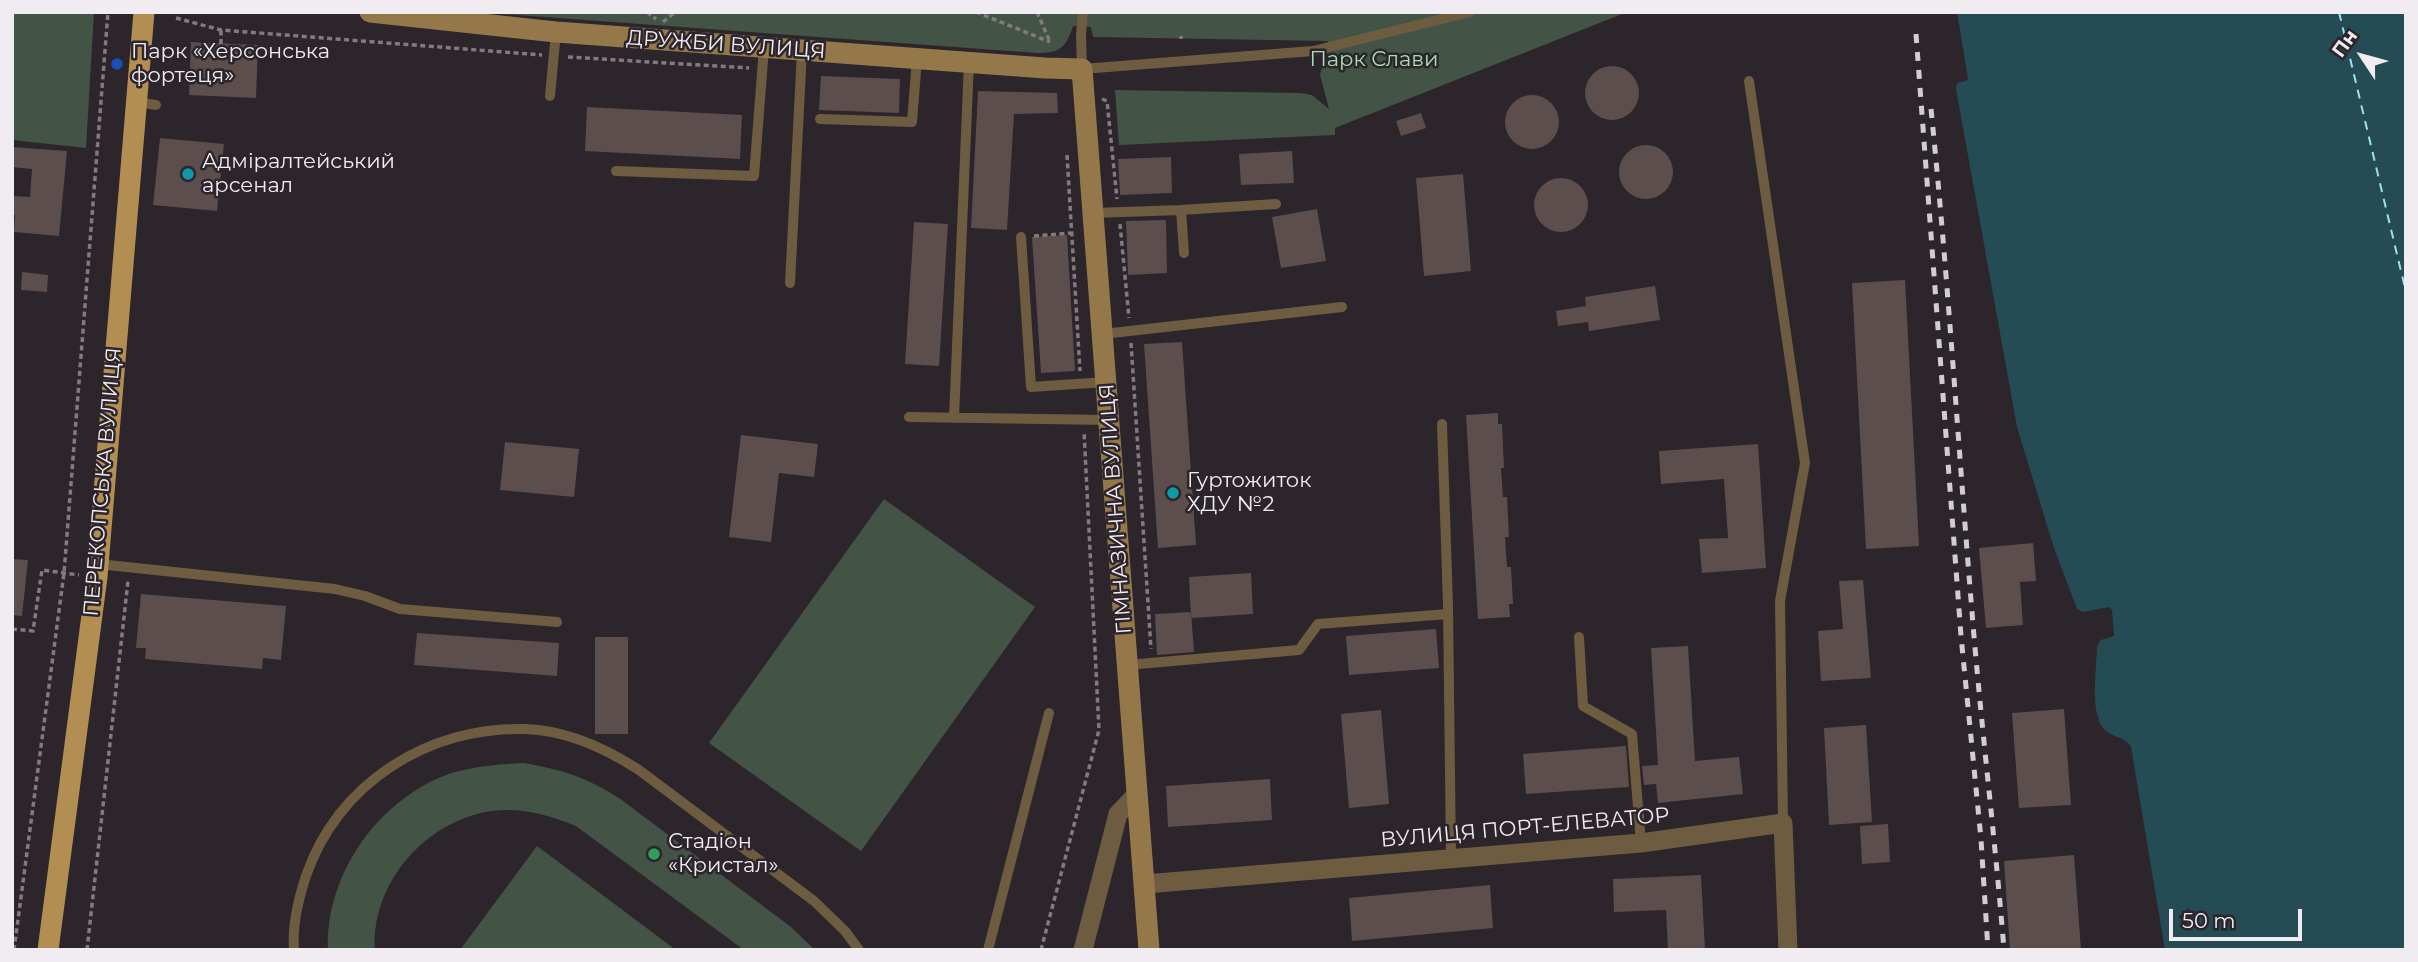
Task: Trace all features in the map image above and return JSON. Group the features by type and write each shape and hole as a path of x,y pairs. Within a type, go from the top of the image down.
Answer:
{"main road":[{"name":"ПЕРЕКОПСЬКА ВУЛИЦЯ","path":"48,950 89,570 146,104 144,12"}],"street":[{"name":"ДРУЖБИ ВУЛИЦЯ","path":"370,12 556,32 763,59 802,51 1083,69"},
{"name":"ГІМНАЗИЧНА ВУЛИЦЯ","path":"1083,69 1110,420 1136,664 1136,795 1149,950"},
{"path":"1083,950 1118,814 1136,795"},
{"name":"ВУЛИЦЯ ПОРТ-ЕЛЕВАТОР","path":"1145,884 1641,843 1783,823"},
{"path":"1783,823 1788,950"}],"lane":[{"path":"1083,12 1083,69 1313,51 1470,12"},
{"path":"550,96 556,32"},
{"path":"790,283 802,51"},
{"path":"820,119 912,122 917,58"},
{"path":"616,171 754,176 763,59"},
{"path":"954,418 969,62"},
{"path":"1749,81 1805,463 1780,601 1783,823"},
{"path":"1094,213 1276,204"},
{"path":"1181,210 1184,253"},
{"path":"1021,237 1031,387 1107,382"},
{"path":"1103,334 1342,307"},
{"path":"909,417 1110,420"},
{"path":"1442,425 1451,858"},
{"path":"89,570 335,589 365,596 400,609 557,622"},
{"path":"1136,664 1298,650 1318,624 1448,614"},
{"path":"1579,637 1583,706 1633,734 1641,843"},
{"path":"988,950 1049,713"},
{"path":"294,950 298,900 313,856 337,816 369,781 403,757 442,740 481,731 527,729 573,737 613,753 639,770 814,901 845,931 859,950"}],"path":[{"path":"14,950 64,573 108,12"},
{"path":"647,12 661,23 675,12"},
{"path":"976,12 1050,42"},
{"path":"1037,12 1050,42"},
{"path":"176,18 221,30 554,56 763,59"},
{"path":"221,30 221,44"},
{"path":"1045,51 1050,42"},
{"path":"1100,97 1107,102 1131,331 1151,653 1136,664"},
{"path":"1021,237 1072,233"},
{"path":"12,629 33,631 42,570 64,573 89,570"},
{"path":"87,950 128,581 114,580"},
{"path":"1041,950 1099,730"}],"green space":[{"path":"12,12 94,12 86,148 12,140"},
{"name":"Парк Слави","path":"476,12 1627,12 1335,128 1335,135 1119,145 1115,90 1301,93 1312,95 1329,109 1320,75 1328,41 1093,37 1091,27 1073,26 1068,40 1061,48 1037,53"},
{"path":"884,499 1035,607 861,851 709,743"},
{"name":"Стадіон «Кристал»","path":"524,763 574,775 619,798 791,927 815,950 744,950 576,826 535,813 503,810 468,817 445,827 425,841 407,859 382,901 376,925 375,950 328,950 336,893 347,866 382,818 428,783 455,772"},
{"path":"537,846 676,950 460,950"}],"water":[{"path":"1957,12 2406,12 2406,950 2165,950 2131,747 2104,729 2099,722 2095,701 2097,646 2101,640 2114,636 2112,610 2109,607 2083,612 2077,609 2054,548 2017,427 1956,89 1957,83 1968,79"}],"building":[{"path":"191,42 258,45 256,98 189,95"},
{"path":"1617,66 1627,70 1635,78 1639,93 1635,108 1627,116 1607,120 1597,116 1589,108 1585,88 1589,78 1597,70"},
{"path":"821,76 900,79 899,113 819,110"},
{"path":"978,91 1057,93 1058,113 1014,114 1007,230 971,228"},
{"path":"1537,95 1547,99 1555,107 1559,122 1555,137 1547,145 1527,149 1517,145 1509,137 1505,117 1509,107 1517,99"},
{"path":"587,107 742,115 740,159 585,151"},
{"path":"1421,113 1426,128 1401,136 1396,121"},
{"name":"Адміралтейський арсенал","path":"160,138 224,144 217,211 153,205"},
{"path":"1651,145 1661,149 1669,157 1673,172 1669,187 1661,195 1641,199 1631,195 1623,187 1619,167 1623,157 1631,149"},
{"path":"12,147 67,151 59,236 14,232 12,196 30,197 32,169 12,167"},
{"path":"1292,151 1294,183 1241,185 1239,154"},
{"path":"1171,157 1172,193 1120,195 1118,159"},
{"path":"1463,174 1471,271 1424,276 1416,178"},
{"path":"1566,178 1576,182 1584,190 1588,205 1584,220 1576,228 1556,232 1546,228 1538,220 1534,200 1538,190 1546,182"},
{"path":"1317,209 1326,261 1281,268 1272,217"},
{"path":"1166,220 1167,273 1128,275 1126,221"},
{"path":"914,222 948,224 939,366 905,364"},
{"path":"1067,235 1075,371 1041,373 1032,237"},
{"path":"22,272 48,275 47,292 21,290"},
{"path":"1905,280 1919,546 1866,549 1852,283"},
{"path":"1655,286 1660,320 1589,331 1588,322 1558,326 1556,311 1586,306 1585,297"},
{"name":"Гуртожиток ХДУ №2","path":"1182,342 1196,545 1158,548 1144,344"},
{"path":"1498,413 1498,424 1502,424 1504,468 1501,468 1503,497 1507,497 1509,537 1505,537 1507,567 1511,567 1513,604 1509,604 1510,617 1478,619 1466,415"},
{"path":"741,435 818,444 814,477 779,473 771,542 729,537"},
{"path":"505,442 579,449 574,497 500,490"},
{"path":"1758,444 1766,568 1702,573 1699,539 1728,538 1724,479 1661,484 1659,451"},
{"path":"2033,543 2036,581 2020,582 2023,625 1986,628 1979,548"},
{"path":"12,559 28,560 22,616 12,615"},
{"path":"1251,573 1253,614 1191,618 1189,577"},
{"path":"1863,580 1871,678 1821,681 1818,631 1843,629 1839,581"},
{"path":"141,594 286,606 281,660 263,658 262,669 145,659 146,648 136,648"},
{"path":"1191,612 1194,652 1157,655 1155,614"},
{"path":"1436,629 1439,668 1349,675 1346,636"},
{"path":"417,633 559,643 557,676 414,665"},
{"path":"595,637 628,637 628,734 595,734"},
{"path":"1688,646 1695,761 1739,757 1743,794 1658,803 1656,784 1644,785 1642,766 1658,765 1651,648"},
{"path":"2064,709 2071,805 2019,808 2012,713"},
{"path":"1381,710 1389,804 1349,808 1341,714"},
{"path":"1866,725 1872,822 1829,825 1824,728"},
{"path":"1626,746 1629,787 1526,794 1523,754"},
{"path":"1270,779 1272,820 1168,827 1166,786"},
{"path":"1888,824 1890,862 1862,864 1860,826"},
{"path":"2074,855 2081,950 2010,950 2004,861"},
{"path":"1701,875 1705,950 1668,950 1666,910 1614,912 1613,879"},
{"path":"1490,885 1493,928 1352,941 1349,898"}],"ferry route":[{"path":"2339,12 2406,292"}],"railway":[{"path":"1916,34 1961,636 1981,839 1988,950"},
{"path":"1931,109 1976,654 2004,950"}],"place":[{"name":"Парк «Херсонська фортеця»","path":"117,64"},
{"name":"Адміралтейський арсенал","path":"188,174"},
{"name":"Гуртожиток ХДУ №2","path":"1173,493"},
{"name":"Стадіон «Кристал»","path":"654,854"}]}
